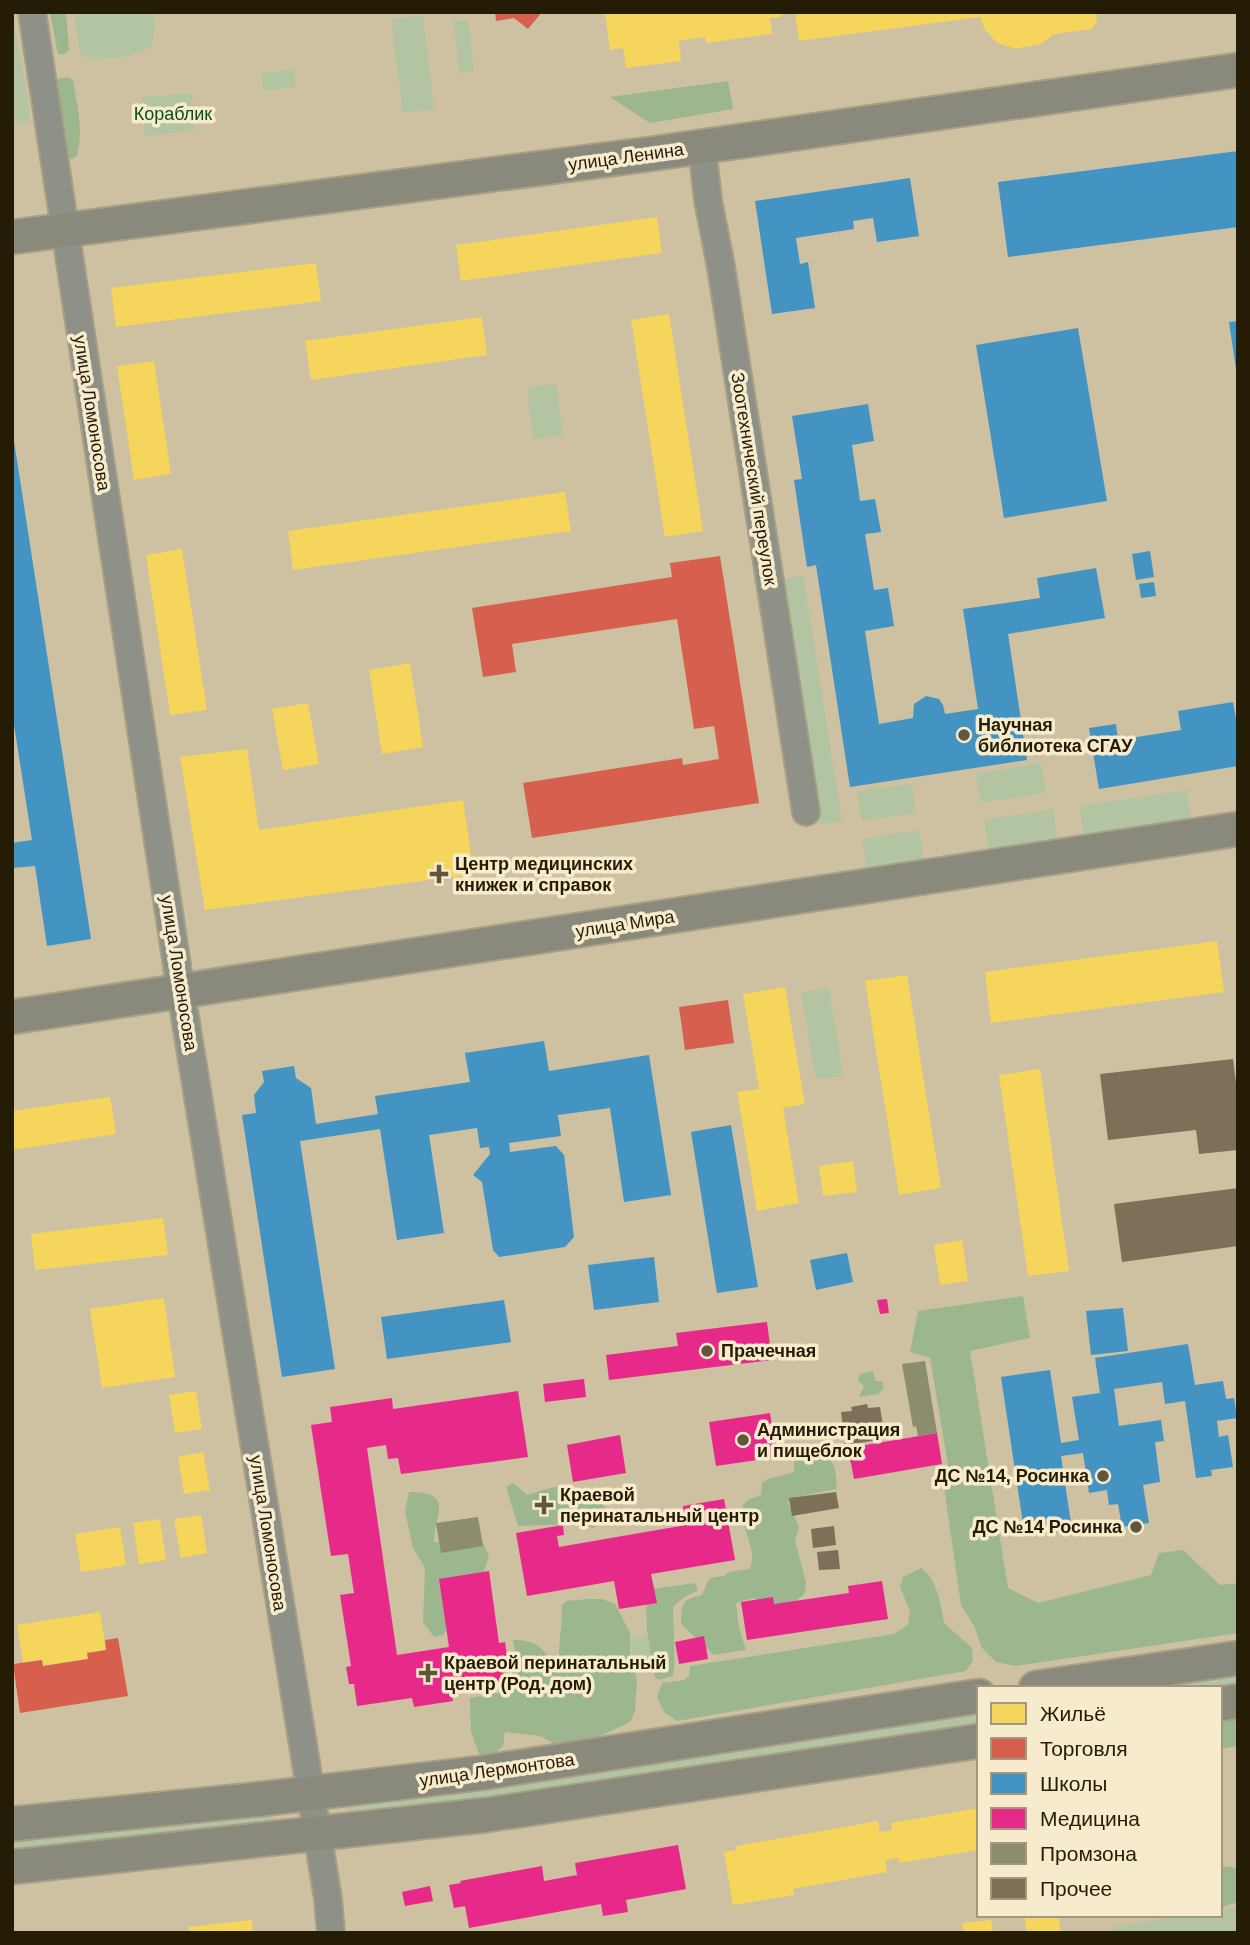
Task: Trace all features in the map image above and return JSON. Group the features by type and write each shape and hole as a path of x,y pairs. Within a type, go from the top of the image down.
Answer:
{"main road":[{"name":"улица Ленина","path":"12,237 702,147 1238,70"},
{"name":"улица Мира","path":"12,1017 1238,829"},
{"path":"1049,1686 1238,1658"},
{"name":"улица Лермонтова","path":"12,1824 481,1773 977,1696"},
{"path":"12,1867 486,1815 977,1741"}],"street":[{"name":"улица Ломоносова","path":"32,12 181,992 331,1933"},
{"name":"Зоотехнический переулок","path":"702,147 708,200 721,267 806,812"}],"green space":[{"path":"12,12 30,112 28,122 13,124"},
{"path":"50,12 66,12 69,50 64,54 58,54"},
{"path":"74,12 153,12 155,26 152,45 129,56 87,59 80,53"},
{"path":"423,16 434,109 403,113 391,19"},
{"path":"468,20 474,72 460,74 453,21"},
{"path":"294,69 296,87 264,91 261,73"},
{"path":"67,77 73,80 80,128 77,156 72,159 63,154 54,80"},
{"path":"728,81 733,109 650,123 610,97"},
{"name":"Кораблик","path":"192,93 195,130 145,136 142,97"},
{"path":"556,384 563,435 533,439 527,388"},
{"path":"803,575 842,821 819,824 782,579"},
{"path":"1041,763 1046,793 981,803 976,774"},
{"path":"912,784 916,813 861,821 857,791"},
{"path":"1186,790 1192,823 1085,839 1079,806"},
{"path":"1053,809 1058,841 989,852 984,820"},
{"path":"919,830 924,862 867,871 862,839"},
{"path":"829,988 843,1076 816,1079 801,992"},
{"path":"1023,1296 1030,1338 970,1351 1008,1588 1038,1603 1151,1575 1159,1553 1183,1550 1220,1585 1238,1583 1238,1633 1016,1666 996,1662 982,1648 974,1626 961,1605 943,1480 949,1471 930,1358 910,1352 918,1311"},
{"path":"873,1371 876,1381 882,1381 884,1388 878,1394 859,1397 864,1386 858,1381 860,1374"},
{"path":"804,1446 818,1446 821,1452 826,1452 835,1468 837,1489 796,1497 788,1502 799,1527 795,1540 806,1583 804,1595 779,1612 753,1598 736,1603 739,1628 746,1650 714,1655 681,1624 684,1603 702,1595 711,1578 749,1569 752,1555 744,1523 743,1505 761,1495 762,1483 768,1479 794,1472 794,1456"},
{"path":"513,1483 527,1495 560,1487 585,1492 605,1507 606,1518 593,1528 578,1524 518,1526 506,1487"},
{"path":"409,1492 424,1493 438,1500 434,1542 474,1543 482,1540 489,1557 482,1576 443,1635 434,1637 423,1622 425,1568 413,1548 405,1511"},
{"path":"921,1568 935,1585 944,1623 972,1648 973,1661 966,1671 677,1721 664,1712 657,1697 662,1683 684,1680 689,1676 690,1666 894,1634 908,1625 910,1611 900,1587 903,1577"},
{"path":"695,1583 698,1590 673,1607 673,1676 658,1680 655,1677 647,1631 646,1598 653,1589"},
{"path":"602,1599 615,1604 630,1633 630,1657 637,1680 635,1711 630,1722 598,1737 555,1744 540,1736 505,1732 503,1746 492,1757 479,1754 471,1732 470,1698 515,1690 510,1663 517,1661 513,1640 534,1644 550,1659 559,1660 561,1606 566,1601"},
{"path":"659,1633 665,1669 635,1674 629,1638"},
{"path":"1238,1675 1238,1684 1222,1687 1166,1686"},
{"path":"977,1714 977,1723 484,1798 348,1815 346,1806 483,1789"},
{"path":"1238,1715 1238,1746 1222,1749 1222,1717"},
{"path":"270,1813 274,1815 275,1822 12,1852 12,1839"},
{"path":"1222,1866 1238,1868 1238,1902 1222,1907"},
{"path":"1238,1908 1238,1933 1114,1933 1113,1927 1176,1917 1222,1917 1222,1910"}],"building: Жильё":[{"path":"605,12 781,12 781,17 770,18 772,34 706,43 705,37 679,41 681,61 626,68 623,48 610,50"},
{"path":"795,12 1096,12 1097,21 1092,29 1054,34 1041,44 1016,49 997,43 984,28 980,17 799,41"},
{"path":"657,217 662,253 461,281 456,245"},
{"path":"316,263 321,301 116,327 111,288"},
{"path":"669,314 703,531 665,537 631,320"},
{"path":"482,317 487,355 311,380 305,341"},
{"path":"154,361 171,474 134,480 117,366"},
{"path":"565,492 571,531 293,570 288,531"},
{"path":"182,549 207,710 170,715 146,555"},
{"path":"410,663 423,747 382,754 369,670"},
{"path":"308,703 319,764 283,770 272,709"},
{"path":"247,749 259,830 463,800 474,874 205,910 180,757"},
{"path":"1217,941 1224,992 991,1023 985,972"},
{"path":"907,975 941,1188 899,1195 865,981"},
{"path":"785,987 805,1104 783,1108 799,1203 757,1211 737,1092 759,1089 743,994"},
{"path":"1040,1069 1069,1271 1028,1276 999,1075"},
{"path":"110,1097 116,1134 12,1150 12,1111"},
{"path":"853,1161 857,1192 823,1196 819,1166"},
{"path":"163,1218 168,1255 35,1270 31,1234"},
{"path":"962,1240 968,1281 940,1285 934,1245"},
{"path":"164,1298 175,1377 102,1388 90,1309"},
{"path":"196,1391 202,1429 175,1433 169,1395"},
{"path":"203,1452 210,1490 184,1494 178,1457"},
{"path":"201,1515 207,1553 181,1558 174,1519"},
{"path":"160,1519 166,1560 139,1564 133,1523"},
{"path":"120,1527 126,1565 81,1572 75,1534"},
{"path":"100,1612 106,1650 87,1653 88,1659 43,1666 42,1660 23,1663 17,1625"},
{"path":"977,1808 977,1850 899,1863 898,1858 892,1859 885,1861 887,1872 793,1889 794,1895 733,1905 724,1852 737,1850 736,1846 878,1821 880,1832 892,1830 891,1823"},
{"path":"1024,1917 1058,1917 1061,1933 1027,1933"},
{"path":"252,1920 253,1933 189,1933 188,1927"},
{"path":"991,1920 993,1933 964,1933 962,1923"}],"building: Торговля":[{"path":"495,12 542,12 528,29 514,18 496,21"},
{"path":"720,556 759,803 532,838 523,783 682,758 683,765 719,759 714,726 694,729 677,619 512,644 516,672 483,677 472,608 672,577 670,563"},
{"path":"728,1000 734,1043 685,1050 679,1007"},
{"path":"118,1638 128,1696 20,1713 13,1664 42,1660 43,1666 88,1659 87,1653 106,1650 105,1640"}],"building: Школы":[{"path":"1238,151 1238,227 1008,257 998,182"},
{"path":"910,178 919,236 877,242 873,218 853,221 854,229 796,238 800,264 808,262 815,308 772,314 755,201"},
{"path":"1238,321 1238,368 1236,369 1229,322"},
{"path":"1078,328 1107,501 1004,518 976,345"},
{"path":"868,404 874,441 852,445 860,501 875,499 881,532 865,534 874,590 888,588 894,626 865,631 879,724 913,718 914,704 926,696 939,699 945,714 978,709 963,609 1040,598 1037,578 1096,568 1105,618 1008,634 1027,760 850,787 816,565 807,567 794,480 802,479 792,416"},
{"path":"12,428 91,939 47,946 35,866 12,868 12,843 32,840 12,712"},
{"path":"1150,551 1154,577 1136,580 1132,554"},
{"path":"1154,582 1156,596 1141,598 1139,584"},
{"path":"1233,702 1238,719 1238,766 1099,789 1089,728 1116,724 1118,740 1181,730 1178,711"},
{"path":"544,1041 549,1071 649,1055 671,1195 624,1202 610,1108 558,1115 561,1136 509,1143 510,1152 556,1146 564,1155 574,1237 565,1247 499,1257 493,1250 482,1182 473,1175 490,1154 489,1147 480,1148 477,1128 429,1135 444,1233 397,1240 380,1129 300,1141 335,1369 282,1377 242,1115 256,1113 254,1095 264,1082 262,1071 294,1066 296,1078 311,1088 316,1124 378,1114 375,1096 470,1082 465,1053"},
{"path":"731,1125 758,1287 717,1293 691,1132"},
{"path":"847,1253 853,1282 816,1290 810,1260"},
{"path":"654,1257 659,1302 594,1310 588,1265"},
{"path":"504,1300 511,1342 387,1359 381,1317"},
{"path":"1123,1308 1128,1351 1091,1355 1086,1311"},
{"name":"ДС №14, Росинка","path":"1188,1344 1195,1385 1223,1381 1226,1399 1234,1398 1237,1418 1217,1421 1219,1437 1228,1435 1233,1467 1211,1470 1212,1476 1196,1478 1185,1401 1165,1404 1162,1382 1114,1389 1119,1426 1161,1420 1164,1441 1155,1442 1160,1482 1143,1485 1149,1523 1122,1527 1118,1504 1109,1505 1107,1490 1089,1493 1083,1453 1061,1456 1072,1530 1025,1537 1001,1377 1050,1370 1061,1443 1079,1440 1072,1397 1100,1393 1095,1358"}],"building: Медицина":[{"path":"887,1299 889,1313 880,1314 877,1300"},
{"name":"Прачечная","path":"767,1322 772,1360 609,1380 606,1355 678,1346 676,1333"},
{"path":"584,1379 586,1397 545,1402 543,1384"},
{"path":"518,1391 528,1457 401,1474 398,1458 388,1459 386,1445 367,1448 397,1655 449,1647 439,1579 489,1571 499,1643 505,1642 507,1657 501,1658 505,1683 451,1691 453,1701 414,1707 412,1698 357,1706 354,1684 349,1684 346,1667 351,1666 340,1595 354,1593 348,1554 331,1556 311,1425 332,1422 330,1407 392,1398 393,1409"},
{"name":"Администрация и пищеблок","path":"770,1413 777,1457 716,1466 709,1422"},
{"path":"937,1433 942,1464 854,1479 848,1448"},
{"path":"620,1435 626,1473 573,1482 567,1445"},
{"path":"724,1499 735,1560 651,1574 657,1603 619,1609 614,1581 527,1596 516,1533 563,1525 564,1535 557,1536 559,1547 686,1525 683,1506"},
{"path":"882,1581 888,1619 747,1640 741,1602 773,1597 774,1604 849,1593 848,1586"},
{"path":"704,1636 708,1659 679,1664 675,1642"},
{"path":"678,1845 686,1889 626,1900 628,1912 603,1916 601,1904 469,1928 465,1906 454,1908 449,1885 461,1883 460,1881 542,1866 544,1881 577,1875 575,1863"},
{"path":"430,1886 433,1901 405,1906 402,1892"}],"building: Промзона":[{"path":"925,1361 937,1433 918,1436 916,1426 913,1427 902,1364"},
{"path":"478,1517 483,1546 441,1553 436,1523"}],"building: Прочее":[{"path":"1233,1059 1238,1099 1238,1150 1199,1154 1196,1130 1108,1140 1100,1074"},
{"path":"1238,1188 1238,1246 1122,1262 1114,1204"},
{"path":"867,1404 868,1408 880,1407 885,1439 845,1445 841,1412 852,1411 851,1407"},
{"path":"836,1492 839,1508 792,1516 789,1498"},
{"path":"834,1526 836,1545 813,1548 811,1529"},
{"path":"838,1550 840,1569 819,1570 817,1552"}],"place":[{"name":"Научная библиотека СГАУ","path":"964,735"},
{"name":"Центр медицинских книжек и справок","path":"439,874"},
{"name":"Прачечная","path":"707,1351"},
{"name":"Администрация и пищеблок","path":"743,1440"},
{"name":"ДС №14, Росинка","path":"1103,1476"},
{"name":"Краевой перинатальный центр","path":"544,1505"},
{"name":"ДС №14 Росинка","path":"1136,1527"},
{"name":"Краевой перинатальный центр (Род. дом)","path":"428,1673"}]}
